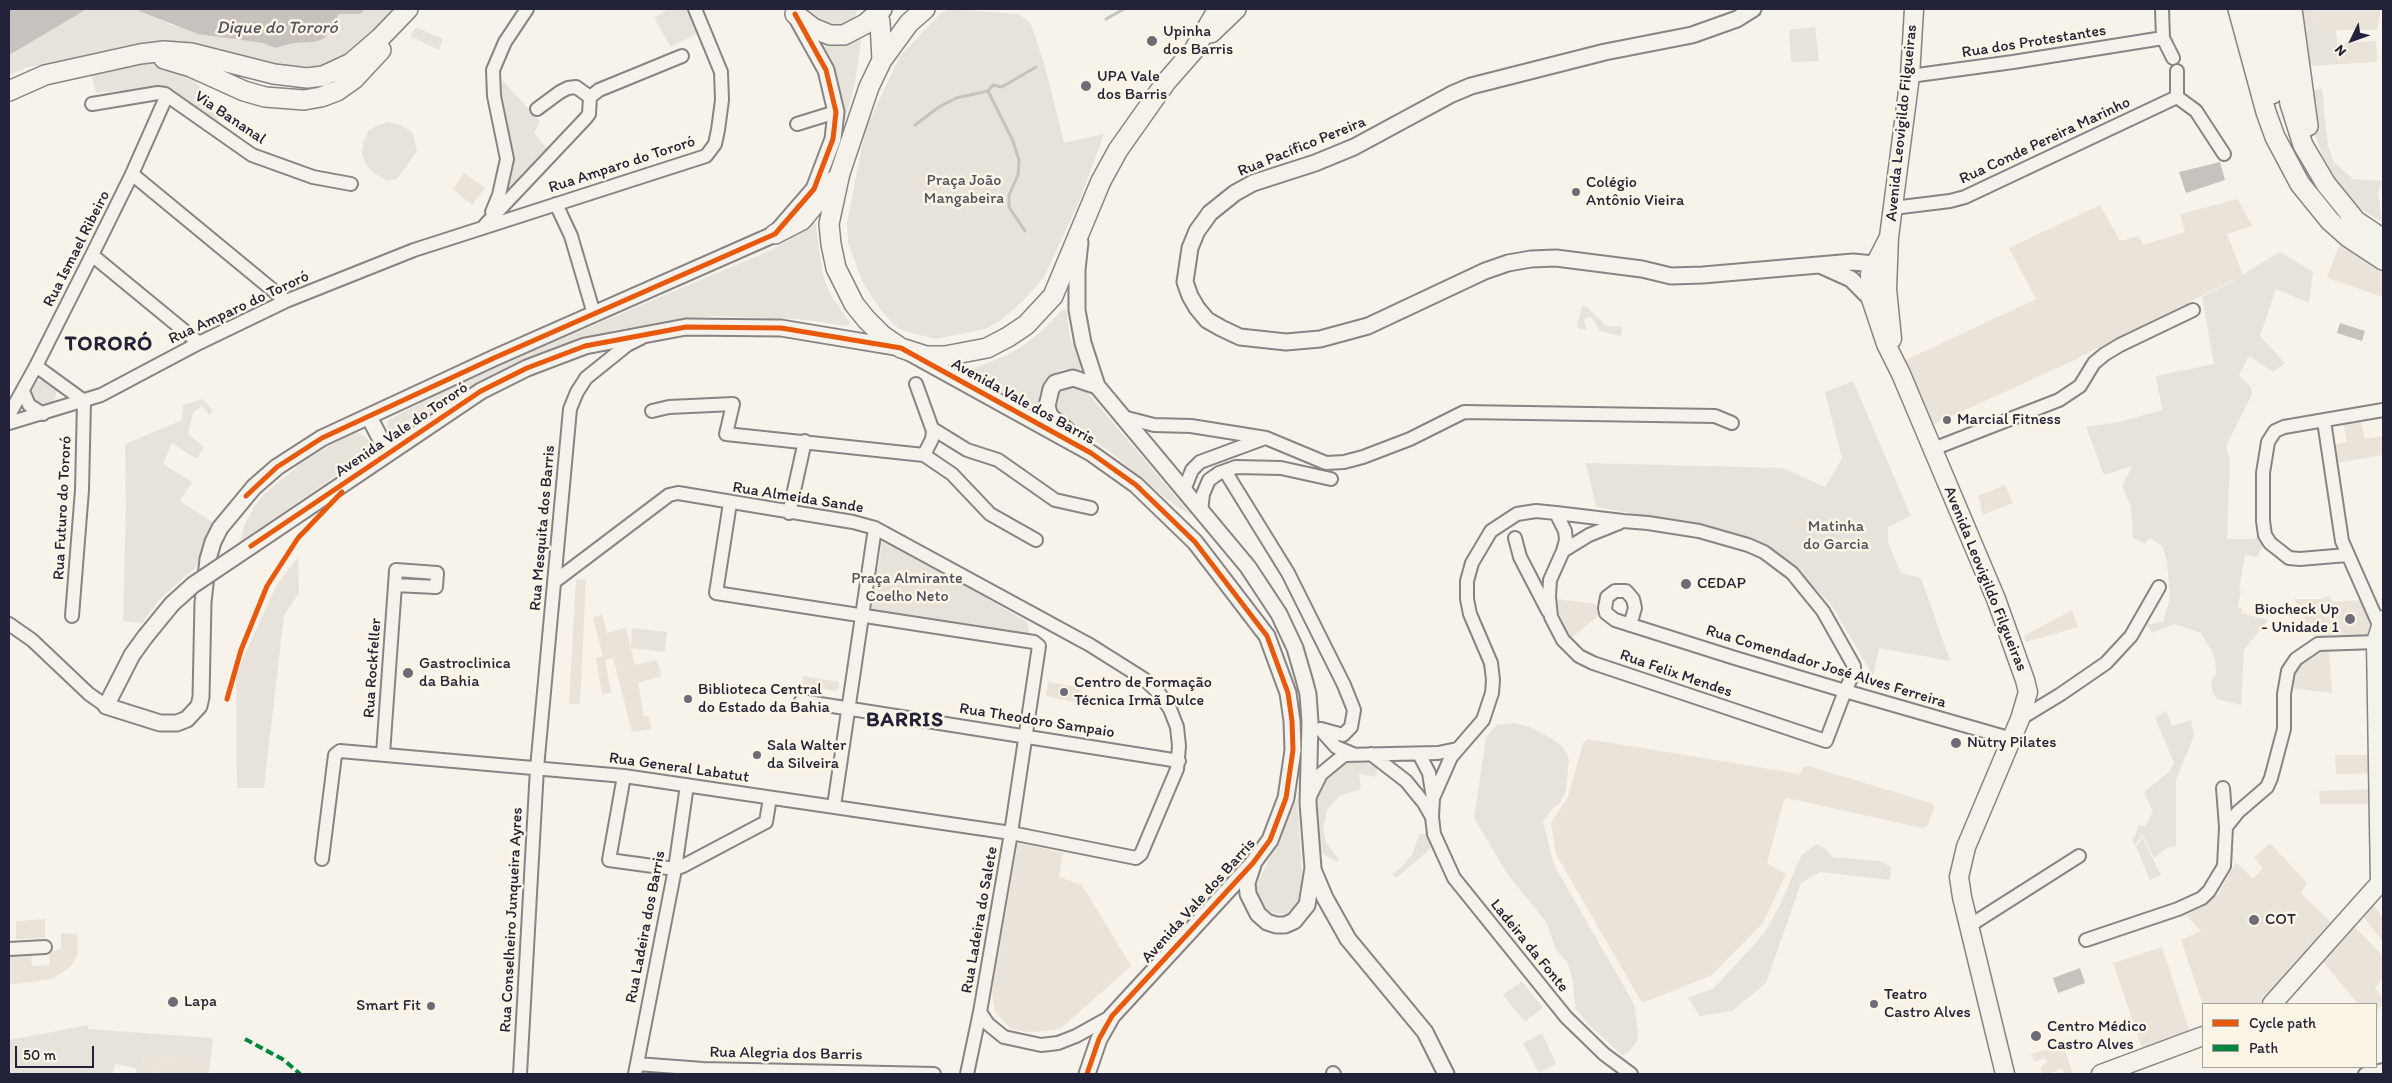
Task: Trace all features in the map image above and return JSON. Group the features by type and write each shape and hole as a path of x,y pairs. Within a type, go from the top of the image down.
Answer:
{"main road":[{"path":"925,9 909,23 882,60 869,87 840,174 829,224 830,244 836,268 851,298 882,335 901,348 926,356 945,356 987,348 1026,325 1053,296 1101,181 1118,150 1166,82 1194,50 1236,9"},
{"path":"1194,50 1218,9"},
{"name":"Avenida Leovigildo Filgueiras","path":"1902,374 1890,322 1881,267 1889,237 1910,76 1914,9"},
{"path":"2238,9 2266,112 2275,137 2300,184 2330,222 2348,237 2383,260"},
{"path":"2257,9 2276,112 2300,184"},
{"path":"2276,9 2295,125 2303,145 2326,184 2356,221 2383,239"},
{"path":"2292,9 2308,126 2326,184"},
{"path":"878,10 882,60"},
{"path":"793,11 812,28 830,35 844,35 865,24 878,10"},
{"path":"9,91 46,75 140,54 179,62 244,91 264,97 285,100 321,97 337,91 363,71 390,37 405,12"},
{"path":"775,234 802,220 840,174"},
{"name":"Avenida Leovigildo Filgueiras","path":"1881,267 1870,274 1871,299 1886,344 1902,374 1996,599 2026,680 2028,692 2020,719 1966,847 1959,877 2004,1074"},
{"path":"2273,1003 2382,881 2380,630"},
{"path":"2108,1073 2202,1036"}],"street":[{"path":"485,226 499,196 507,159 494,96 493,70 505,42 528,9"},
{"name":"Rua Amparo do Tororó","path":"9,423 57,410 101,395 199,342 286,301 414,250 696,160 712,151 718,130 722,100 721,72 695,9"},
{"name":"Rua Pacífico Pereira","path":"1754,9 1737,20 1692,35 1606,52 1471,86 1452,94 1354,147 1247,186 1223,201 1210,213 1197,231 1190,248 1185,282 1197,308 1207,320 1240,336 1286,342 1320,340 1368,326 1484,271 1508,263 1531,259 1556,258 1671,276 1862,262 1881,267"},
{"path":"2162,9 2163,38 2173,58"},
{"path":"775,234 814,189 833,139 836,112 826,70 793,11"},
{"name":"Rua dos Protestantes","path":"1910,76 2163,38"},
{"path":"485,226 586,118 589,114 590,97 599,90 682,56"},
{"path":"2177,71 2177,97 2196,111 2224,154"},
{"path":"537,109 568,88 576,87 590,97"},
{"path":"92,104 158,93 167,95"},
{"name":"Rua Ismael Ribeiro","path":"9,415 92,256 132,174 167,95"},
{"name":"Via Bananal","path":"167,95 238,146 259,158 312,177 351,184"},
{"name":"Rua Conde Pereira Marinho","path":"1893,208 1965,197 2177,97"},
{"path":"797,124 836,112"},
{"path":"132,174 286,301"},
{"path":"556,204 571,236 594,314"},
{"name":"Avenida Vale do Tororó","path":"775,234 322,438 278,466 254,487 220,528 213,542 208,559 203,602 201,697 194,714 177,723 160,723 106,706 128,663 145,637 172,604 193,585 251,546 388,453 481,391 527,368 585,346 686,327 781,328 901,348"},
{"path":"1080,235 1077,270 1077,310 1083,342 1097,386 1248,567 1279,614 1295,648 1308,694 1321,729 1336,747 1353,754"},
{"path":"92,256 199,342"},
{"name":"Rua Pacífico Pereira","path":"1818,264 1851,279 1871,299"},
{"path":"1933,449 2059,400 2080,386 2094,363 2105,354 2193,310"},
{"name":"Rua Mesquita dos Barris","path":"537,768 570,408 586,378 627,345 654,332"},
{"name":"Avenida Vale dos Barris","path":"901,348 1066,437 1119,471 1154,502 1195,542 1267,636 1279,664 1288,693 1292,721 1291,772 1280,817 1270,840 1253,863 1112,1016 1099,1038 1087,1074"},
{"path":"36,366 84,401"},
{"path":"1097,386 1073,378 1056,383 1048,396 1047,406 1050,416 1056,423 1093,447 1119,471"},
{"path":"916,384 933,429 932,439 924,454"},
{"path":"57,410 63,397 62,385"},
{"path":"23,391 29,405 43,414"},
{"name":"Rua Futuro do Tororó","path":"72,616 82,490 84,401"},
{"path":"652,411 678,407 733,404 726,434 924,454 952,474 990,514 1036,540"},
{"path":"2347,556 2289,558 2278,551 2265,535 2263,521 2263,473 2268,442 2274,431 2284,427 2383,410"},
{"path":"1122,417 1154,426 1191,426 1266,438 1326,463 1344,462 1363,457 1410,439 1464,412 1715,416 1732,423"},
{"path":"369,417 388,453"},
{"path":"2226,827 2242,809 2267,787 2271,778 2284,729 2284,694 2288,672 2296,659 2318,644 2380,630 2342,541 2324,421"},
{"path":"933,429 967,450 998,460 1055,500 1090,508"},
{"path":"1184,490 1192,470 1200,462 1266,438"},
{"path":"789,513 805,441"},
{"path":"1201,512 1203,494 1209,480 1225,471 1236,468 1281,468 1331,479"},
{"path":"1225,471 1288,573 1344,685 1354,710 1351,727 1343,735 1321,729"},
{"name":"Rua Almeida Sande","path":"554,582 670,495 678,493 789,513 853,522 875,528 1090,646 1144,679 1159,693 1170,709 1177,726 1179,761"},
{"path":"730,503 716,593 863,616"},
{"path":"1433,798 1439,779 1457,749 1483,720 1492,693 1493,680 1488,655 1470,614 1467,599 1467,581 1472,563 1491,531 1505,520 1517,514 1536,511 1672,526 1727,539 1764,552 1792,573 1824,611 1852,658 1854,672 1845,691"},
{"name":"Rua Felix Mendes","path":"1556,513 1565,531 1563,551 1550,580 1548,597 1551,617 1570,648 1593,663 1826,740 1845,691"},
{"path":"1563,551 1589,535 1623,521"},
{"path":"834,806 875,528"},
{"path":"1515,538 1520,557 1551,617"},
{"name":"Rua Rockfeller","path":"383,754 395,585"},
{"path":"2020,719 2106,663 2131,636 2159,587"},
{"name":"Rua Ladeira do Salete","path":"863,616 1034,642 1039,648 1012,833 980,1012 988,1024 1004,1037 1041,1045 1058,1043 1076,1036 1112,1016"},
{"path":"9,624 32,640 89,694 106,706"},
{"name":"Rua Comendador José Alves Ferreira","path":"1630,624 1845,691 2012,739"},
{"path":"1253,863 1247,883 1248,894 1258,914 1267,922 1276,925 1286,925 1294,921 1307,905 1313,868 1308,803 1310,722 1308,694"},
{"name":"Rua Theodoro Sampaio","path":"801,701 1026,735 1179,761"},
{"path":"1308,803 1312,790 1327,768 1344,756 1353,754 1438,754 1457,749"},
{"name":"Rua General Labatut","path":"322,859 335,755 340,751 624,776 1012,833 1138,857 1179,761"},
{"name":"Ladeira da Fonte","path":"1371,754 1406,781 1424,803 1432,817"},
{"name":"Ladeira da Fonte","path":"1419,754 1429,773 1433,798 1432,817 1439,847 1454,878 1563,1018 1604,1054 1631,1074"},
{"name":"Rua Conselheiro Junqueira Ayres","path":"520,1074 537,768"},
{"path":"624,776 609,860 674,869 766,822 770,798"},
{"name":"Rua Ladeira dos Barris","path":"636,1069 674,869 687,785"},
{"path":"2086,940 2178,909 2202,898 2217,881 2224,866 2226,827 2223,791 2229,808 2234,810 2242,809"},
{"path":"1969,926 2079,856"},
{"path":"1313,868 1325,898 1348,939 1425,1032 1446,1074"},
{"path":"9,949 45,947"},
{"path":"967,1074 980,1012"},
{"name":"Rua Alegria dos Barris","path":"636,1069 934,1074"},
{"path":"2365,1074 2383,1070"}],"shaded area":[{"path":"2309,9 2381,9 2377,30 2336,30 2314,27"},
{"path":"2376,41 2377,62 2344,64 2343,52 2339,52 2337,43"},
{"path":"464,173 485,188 472,205 453,189"},
{"path":"2238,199 2252,226 2227,234 2243,275 2066,364 1932,425 1906,360 2036,299 2009,248 2100,205 2120,241 2139,236 2143,245 2185,232 2180,214"},
{"path":"2339,246 2363,248 2383,269 2383,297 2327,278"},
{"path":"2359,415 2365,439 2383,436 2383,455 2330,464 2328,446 2347,442 2342,418"},
{"path":"2005,485 2013,503 1983,515 1978,496"},
{"path":"576,579 586,580 580,704 569,704"},
{"path":"2330,596 2333,602 2366,600 2378,627 2375,641 2317,642 2294,599 2319,599"},
{"path":"1556,599 1596,604 1598,616 1571,638 1559,614"},
{"path":"2072,610 2078,627 2026,642 2024,636"},
{"path":"602,614 607,633 626,628 635,665 657,660 661,676 638,683 644,716 649,716 651,729 632,732 613,658 605,660 611,693 602,694 596,658 603,656 593,618"},
{"path":"2329,645 2332,693 2289,688 2300,662"},
{"path":"803,676 839,682 839,688 835,691 802,685"},
{"name":"Centro de Formação Técnica Irmã Dulce","path":"1048,682 1082,688 1079,703 1046,696"},
{"path":"1587,739 1800,774 1804,767 1808,766 1931,803 1934,808 1928,825 1922,828 1787,798 1784,800 1767,863 1786,874 1763,923 1712,975 1642,1003 1556,854 1551,823 1568,797 1583,743"},
{"path":"2335,755 2374,755 2375,773 2336,774"},
{"path":"2375,789 2375,804 2320,804 2319,791"},
{"path":"1018,843 1063,853 1059,877 1082,885 1131,966 1060,1029 1026,1032 1010,1028 995,1012 992,992"},
{"path":"2270,843 2307,883 2301,893 2335,926 2265,1003 2202,1003 2181,940 2201,931 2186,915 2204,906 2219,893 2236,862 2253,879 2263,868 2254,857"},
{"path":"2370,901 2383,917 2383,941 2360,913"},
{"path":"45,919 45,938 16,939 16,921"},
{"path":"2351,923 2383,956 2383,977 2375,988 2383,1000 2383,1005 2377,1010 2377,1003 2357,1003 2320,958"},
{"path":"61,933 77,934 78,954 71,966 52,979 9,985 9,952 31,951 32,966 50,965 49,952 61,949"},
{"path":"2162,947 2191,1035 2144,1054 2113,963"},
{"path":"2063,1045 2073,1074 2065,1074 2061,1068 2049,1074 2042,1074 2041,1067 2047,1062 2044,1058 2034,1061 2031,1054"},
{"path":"143,1053 210,1063 209,1074 163,1074 141,1069"}],"green space":[{"path":"87,9 134,9 151,14 171,25 233,39 263,43 275,48 294,43 314,42 332,27 339,14 359,14 365,9 394,9 371,34 346,55 315,68 299,70 145,45 29,67 9,75 9,55"},
{"path":"668,9 689,9 700,32 671,47 654,18"},
{"path":"806,9 856,9 857,13 853,21 833,30 812,19"},
{"name":"Praça João Mangabeira","path":"950,9 1019,14 1031,24 1045,67 1064,143 1104,134 1079,202 1044,277 1022,302 1000,321 985,329 936,339 901,330 880,309 862,281 848,243 847,223 865,130 900,56 941,13"},
{"path":"2297,9 2309,9 2314,27 2336,30 2338,52 2343,52 2344,64 2305,66"},
{"path":"416,27 443,39 439,50 410,36"},
{"path":"1815,27 1819,61 1791,62 1789,30"},
{"path":"862,34 855,83 845,120 836,76 822,44 842,46 853,42"},
{"path":"154,62 177,66 199,86 226,133 164,91 139,89 96,93 91,73"},
{"path":"501,79 540,121 534,133 548,150 511,189 507,184 511,174 513,157 496,84"},
{"path":"2322,89 2328,146 2334,162 2353,179 2383,181 2378,191 2382,222 2359,208 2337,184 2322,154 2310,121 2309,90"},
{"path":"389,122 401,125 412,132 417,151 397,179 387,181 374,173 366,165 362,154 363,143 368,131"},
{"path":"812,219 815,221 823,275 831,296 850,322 848,326 799,319 712,316 615,330 550,351 473,388 402,434 395,435 390,433 387,427 388,420 469,378 769,251 784,243"},
{"path":"2280,252 2313,272 2309,303 2276,289 2260,336 2285,363 2273,372 2249,356 2239,375 2251,387 2252,394 2226,446 2230,460 2227,539 2255,539 2263,528 2267,539 2257,557 2245,555 2239,590 2241,591 2238,607 2242,609 2241,613 2268,620 2244,650 2241,705 2217,699 2213,693 2211,681 2216,674 2215,657 2201,633 2174,624 2153,633 2146,625 2163,622 2170,598 2167,562 2163,547 2150,538 2145,544 2133,538 2131,507 2122,486 2132,466 2104,475 2086,427 2119,422 2162,410 2156,376 2214,364 2202,297"},
{"path":"1582,306 1587,307 1606,326 1622,327 1621,336 1600,331 1591,317 1585,318 1584,322 1587,329 1581,330 1577,327"},
{"path":"1063,309 1067,312 1069,334 1081,368 1079,371 1063,369 1050,376 1039,394 1041,413 1038,416 958,373 958,370 974,368 1005,356 1021,347 1043,330"},
{"path":"43,380 52,384 56,393 52,402 43,406 34,402 30,393 34,384"},
{"name":"Matinha do Garcia","path":"1853,381 1911,516 1888,527 1888,542 1901,573 1921,578 1950,661 1879,648 1873,676 1831,604 1775,550 1712,527 1596,507 1586,463 1783,468 1825,487 1842,459 1825,392"},
{"path":"1073,386 1086,391 1192,516 1168,500 1108,450 1060,417 1056,410 1060,392"},
{"path":"203,399 213,411 209,415 202,406 193,413 188,434 204,447 197,459 172,443 163,464 192,482 180,501 214,523 196,567 159,600 142,623 123,621 126,505 125,444 182,420 183,405"},
{"path":"356,431 368,439 371,447 369,453 240,542 244,526 255,505 266,492 307,459"},
{"name":"Praça Almirante Coelho Neto","path":"883,537 1027,622 1030,638 870,616"},
{"path":"298,557 299,593 284,615 264,788 237,788 236,674 276,586"},
{"path":"632,628 667,632 665,652 631,648"},
{"path":"2166,711 2172,726 2191,720 2194,736 2176,780 2176,846 2167,848 2154,858 2142,834 2135,846 2132,839 2136,834 2138,826 2145,826 2153,812 2144,792 2169,772 2174,763 2155,718"},
{"path":"1514,723 1530,727 1551,738 1563,747 1569,759 1566,790 1560,803 1552,809 1543,821 1554,865 1634,1004 1638,1033 1637,1041 1628,1053 1622,1055 1588,1024 1575,1008 1573,980 1567,962 1556,950 1547,923 1508,875 1474,818 1486,737 1497,725"},
{"path":"1348,758 1380,761 1375,777 1359,774 1361,789 1339,796 1327,810 1323,829 1326,842 1339,860 1338,862 1323,854 1318,831 1316,796 1322,781"},
{"path":"1297,799 1303,884 1301,901 1294,909 1278,914 1270,912 1262,905 1256,887"},
{"path":"1419,834 1430,834 1431,847 1396,878 1392,874 1402,867 1413,853"},
{"path":"2142,837 2161,875 2150,880 2136,847"},
{"path":"1816,844 1825,848 1832,857 1880,861 1891,867 1890,880 1820,872 1801,883 1766,983 1732,1011 1700,1016 1688,998 1714,988 1766,930 1780,905 1801,856"},
{"path":"1522,981 1543,1008 1525,1022 1503,995"},
{"path":"88,1025 88,1029 213,1038 210,1063 143,1053 142,1069 163,1074 136,1074 136,1068 115,1064 113,1074 9,1074 9,1040"},
{"path":"1542,1033 1556,1064 1539,1073 1523,1043"}],"water":[{"path":"9,9 87,9 9,55"},
{"name":"Dique do Tororó","path":"134,9 365,9 360,14 339,14 329,33 323,39 275,48 263,43 198,34"},
{"path":"2220,162 2225,180 2186,193 2179,172"},
{"path":"2340,323 2365,331 2362,341 2337,333"},
{"path":"2080,968 2085,983 2058,993 2053,978"}],"waterway":[{"path":"1106,19 1124,9"},
{"path":"988,91 993,85 1002,87 1036,67"},
{"path":"915,125 939,107 956,98 988,91 1013,141 1019,160 1018,175 1009,195 1009,207 1025,231"},
{"path":"2321,193 2343,220"}],"marked path":[{"path":"245,1039 284,1060 300,1074"}],"cycle path":[{"path":"246,496 277,467 322,438 494,358 775,234 814,189 833,139 836,112 826,70 795,14"},
{"path":"251,546 481,391 527,368 585,346 686,327 781,328 901,348 1091,453 1136,485 1195,542 1267,636 1288,693 1292,721 1293,750 1286,798 1270,840 1253,863 1112,1016 1099,1039 1087,1074"},
{"path":"227,699 241,650 267,586 298,538 342,492"}],"place":[{"name":"Upinha dos Barris","path":"1152,41"},
{"name":"UPA Vale dos Barris","path":"1086,86"},
{"name":"Colégio Antônio Vieira","path":"1576,192"},
{"name":"Marcial Fitness","path":"1947,420"},
{"name":"CEDAP","path":"1686,584"},
{"name":"Biocheck Up - Unidade 1","path":"2350,619"},
{"name":"Gastroclinica da Bahia","path":"408,673"},
{"name":"Centro de Formação Técnica Irmã Dulce","path":"1064,692"},
{"name":"Biblioteca Central do Estado da Bahia","path":"688,699"},
{"name":"Nutry Pilates","path":"1956,743"},
{"name":"Sala Walter da Silveira","path":"757,755"},
{"name":"COT","path":"2254,920"},
{"name":"Lapa","path":"173,1002"},
{"name":"Teatro Castro Alves","path":"1874,1004"},
{"name":"Smart Fit","path":"431,1006"},
{"name":"Centro Médico Castro Alves","path":"2036,1036"}],"district":[{"name":"TORORÓ","path":"109,345"},
{"name":"BARRIS","path":"905,721"}]}
